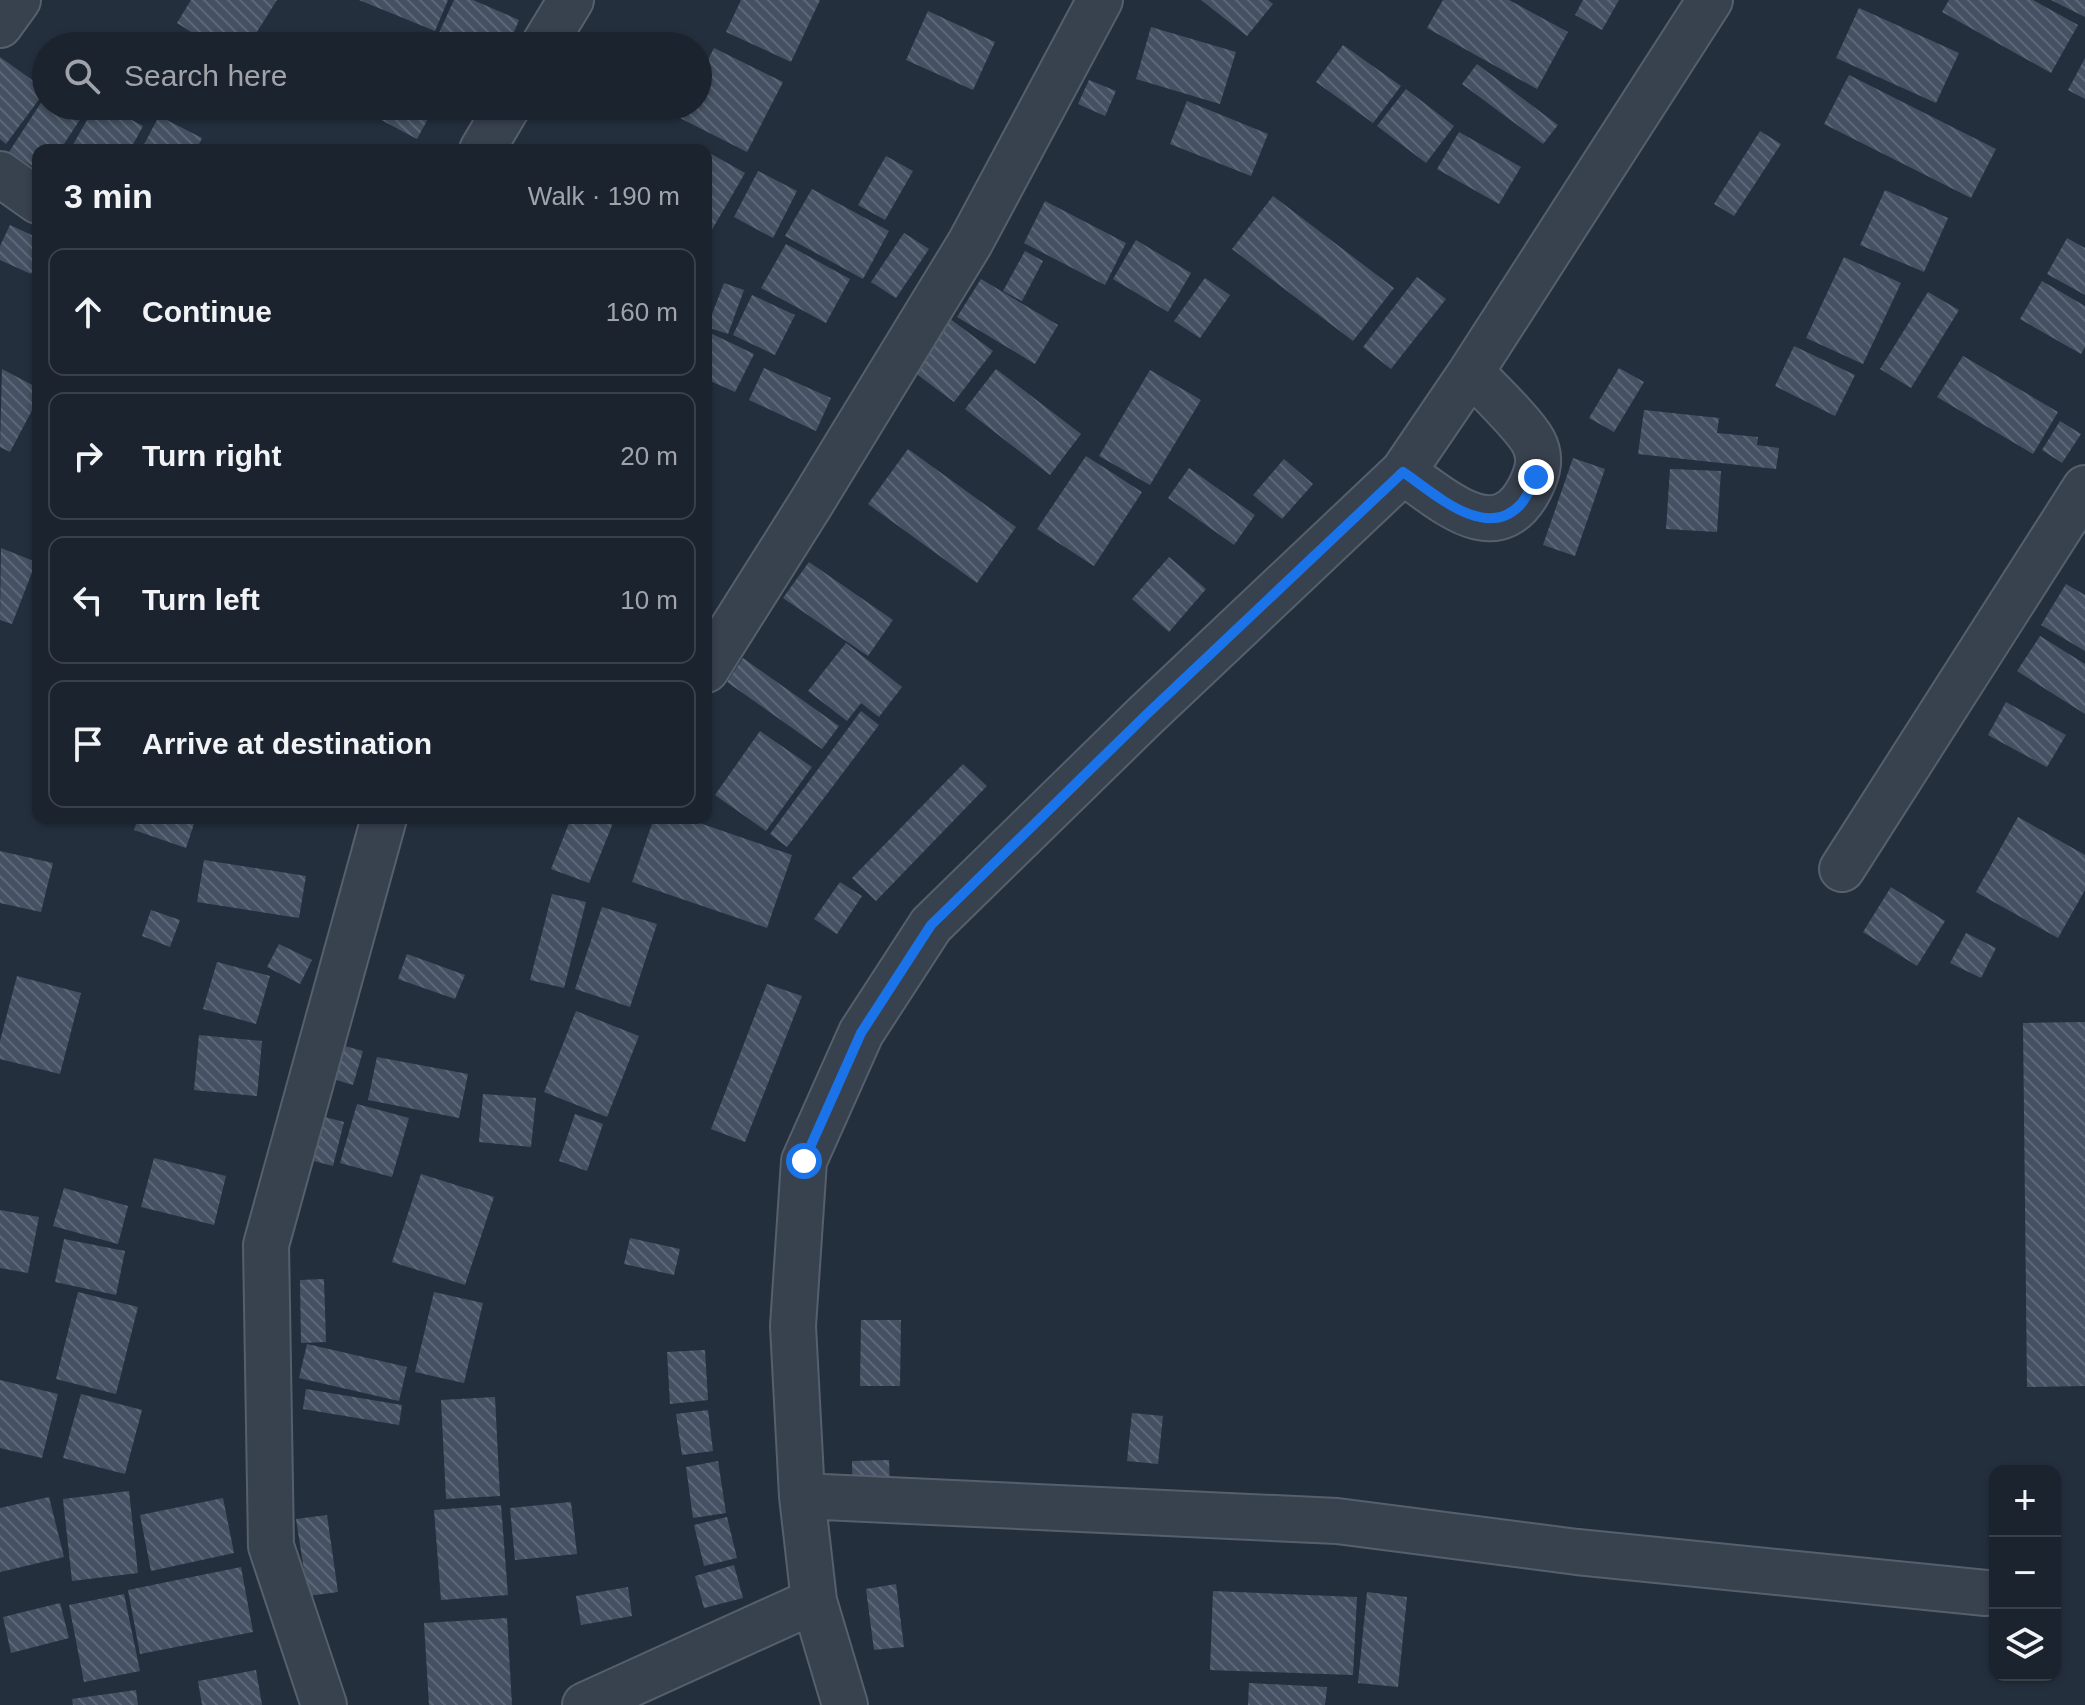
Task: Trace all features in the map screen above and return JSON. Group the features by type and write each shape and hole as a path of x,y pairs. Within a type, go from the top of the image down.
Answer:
{"street":[{"path":"0,25 18,0"},
{"path":"552,32 571,0"},
{"path":"712,660 970,243 1100,0"},
{"path":"845,1705 814,1601 802,1496 793,1326 804,1161 861,1033 931,925 1146,715 1403,472 1471,372 1710,0"},
{"path":"486,144 500,120"},
{"path":"0,174 32,197"},
{"path":"1403,472 1470,517 1496,518 1522,504 1536,477 1539,457 1533,439 1471,372"},
{"path":"1842,869 2085,488"},
{"path":"324,1705 271,1546 266,1245 382,824"},
{"path":"802,1496 1337,1521 1577,1552 1986,1593"},
{"path":"585,1705 814,1601"}],"building":[{"path":"191,0 277,0 257,32 191,32 177,23"},
{"path":"359,0 448,0 435,31"},
{"path":"454,0 473,0 519,20 514,32 439,32"},
{"path":"741,0 820,0 791,62 726,32"},
{"path":"1201,0 1268,0 1273,4 1247,36"},
{"path":"1443,0 1509,0 1568,32 1537,89 1427,28"},
{"path":"1583,0 1619,0 1602,30 1575,15"},
{"path":"1949,0 2033,0 2078,25 2051,73 1942,12"},
{"path":"2051,0 2085,0 2085,17"},
{"path":"1859,8 1959,53 1936,103 1836,58"},
{"path":"928,11 995,42 973,90 906,60"},
{"path":"1151,27 1236,52 1220,104 1136,79"},
{"path":"1343,45 1401,86 1373,123 1316,82"},
{"path":"714,48 783,82 747,152 684,120 712,120"},
{"path":"0,57 32,80 32,109 6,144 0,139"},
{"path":"2085,58 2085,99 2068,90"},
{"path":"1477,64 1558,125 1543,144 1462,84"},
{"path":"1849,75 1996,149 1971,198 1824,124"},
{"path":"1089,80 1116,91 1105,116 1078,104"},
{"path":"1406,89 1454,126 1426,163 1377,126"},
{"path":"1187,101 1268,134 1251,176 1170,144"},
{"path":"32,117 32,120 80,120 64,144 32,144 32,166 9,152"},
{"path":"87,120 132,120 143,126 133,144 73,144"},
{"path":"157,120 167,120 202,138 199,144 144,144"},
{"path":"381,120 427,120 417,139"},
{"path":"1760,131 1781,144 1734,216 1714,204"},
{"path":"1459,132 1521,167 1499,204 1437,169"},
{"path":"712,154 745,173 712,230"},
{"path":"886,156 913,171 885,220 858,205"},
{"path":"758,171 797,191 773,238 734,217"},
{"path":"812,189 889,231 863,279 785,236"},
{"path":"1885,190 1948,218 1924,272 1860,245"},
{"path":"1273,196 1394,288 1353,341 1232,249"},
{"path":"1045,201 1126,243 1105,285 1024,243"},
{"path":"10,225 32,235 31,274 0,260 0,246"},
{"path":"904,233 929,249 896,298 871,282"},
{"path":"2067,238 2085,248 2085,295 2047,274"},
{"path":"1136,240 1191,273 1168,312 1113,279"},
{"path":"786,244 850,279 826,323 761,288"},
{"path":"1025,251 1043,261 1022,301 1003,291"},
{"path":"1844,257 1901,283 1863,364 1806,338"},
{"path":"1417,277 1446,299 1391,369 1363,347"},
{"path":"1205,278 1230,295 1200,338 1174,321"},
{"path":"981,279 1058,325 1035,364 957,317"},
{"path":"2042,281 2085,306 2085,347 2081,354 2020,319"},
{"path":"724,283 744,290 728,334 712,329 712,314"},
{"path":"1928,292 1959,310 1911,388 1880,369"},
{"path":"752,295 795,315 775,355 733,335"},
{"path":"945,315 993,351 954,402 906,366"},
{"path":"712,334 754,354 735,392 712,382"},
{"path":"1794,346 1855,375 1835,416 1775,386"},
{"path":"1963,356 2058,412 2033,454 1937,397"},
{"path":"764,368 831,398 816,431 749,400"},
{"path":"1619,368 1644,382 1614,432 1589,418"},
{"path":"2,369 32,385 32,410 10,452 0,447"},
{"path":"996,369 1081,434 1050,475 965,409"},
{"path":"1150,370 1201,400 1150,485 1099,456"},
{"path":"1644,410 1719,418 1717,433 1758,437 1757,445 1779,448 1776,469 1638,454"},
{"path":"2060,421 2081,434 2062,463 2042,450"},
{"path":"908,449 1016,527 977,583 868,504"},
{"path":"1086,456 1142,492 1094,566 1037,529"},
{"path":"1573,458 1605,469 1575,556 1543,545"},
{"path":"1284,459 1313,484 1282,519 1253,495"},
{"path":"1189,468 1255,515 1234,545 1168,498"},
{"path":"1670,469 1721,471 1717,532 1666,529"},
{"path":"1,548 32,560 32,572 12,624 0,620"},
{"path":"1169,557 1206,589 1169,632 1132,599"},
{"path":"809,562 893,620 868,656 783,598"},
{"path":"2066,584 2085,595 2085,651 2041,625"},
{"path":"2040,636 2085,664 2085,714 2017,671"},
{"path":"846,643 902,687 879,717 861,703 847,721 808,691"},
{"path":"743,658 839,726 822,749 727,682"},
{"path":"2006,702 2066,735 2047,767 1988,735"},
{"path":"861,711 879,725 787,847 770,834"},
{"path":"760,731 812,767 766,831 715,795"},
{"path":"963,764 987,786 876,901 852,878"},
{"path":"2018,817 2085,855 2085,890 2058,938 1976,892"},
{"path":"136,824 194,824 186,848 134,830"},
{"path":"569,824 613,824 589,883 551,869"},
{"path":"652,824 702,824 792,855 767,928 632,882"},
{"path":"0,851 53,863 41,912 0,903"},
{"path":"204,860 306,876 299,918 197,902"},
{"path":"840,882 862,896 837,934 814,919"},
{"path":"1891,887 1945,921 1917,966 1863,932"},
{"path":"552,894 586,902 564,988 530,980"},
{"path":"602,907 657,924 630,1007 575,989"},
{"path":"151,910 180,920 170,947 142,936"},
{"path":"1966,933 1996,948 1981,978 1950,963"},
{"path":"279,944 312,960 300,984 267,967"},
{"path":"407,954 465,975 455,999 398,979"},
{"path":"217,962 270,976 256,1024 203,1009"},
{"path":"17,976 81,993 60,1074 0,1059 0,1041"},
{"path":"767,984 802,996 745,1142 711,1129"},
{"path":"576,1011 639,1036 607,1117 544,1092"},
{"path":"2085,1022 2085,1386 2027,1387 2023,1023"},
{"path":"199,1035 262,1041 257,1096 194,1090"},
{"path":"341,1045 363,1051 353,1085 330,1078"},
{"path":"377,1057 468,1074 459,1118 368,1100"},
{"path":"483,1094 536,1098 531,1147 479,1142"},
{"path":"357,1104 409,1118 392,1177 340,1163"},
{"path":"575,1114 603,1124 587,1171 559,1161"},
{"path":"325,1117 344,1122 333,1166 314,1161"},
{"path":"154,1158 226,1176 214,1225 141,1207"},
{"path":"421,1174 494,1197 465,1285 392,1262"},
{"path":"64,1188 128,1206 118,1244 53,1226"},
{"path":"0,1210 39,1217 28,1273 0,1268"},
{"path":"630,1238 680,1249 674,1275 624,1264"},
{"path":"64,1239 125,1251 116,1295 55,1282"},
{"path":"324,1279 326,1342 301,1343 300,1280"},
{"path":"78,1292 138,1307 116,1394 56,1379"},
{"path":"434,1292 483,1303 464,1383 415,1372"},
{"path":"861,1320 901,1320 900,1386 860,1386"},
{"path":"307,1344 407,1367 399,1401 299,1378"},
{"path":"705,1350 708,1400 670,1404 667,1352"},
{"path":"0,1380 58,1394 42,1458 0,1448"},
{"path":"306,1389 402,1405 399,1425 303,1409"},
{"path":"81,1394 142,1410 125,1474 63,1458"},
{"path":"495,1397 500,1496 446,1499 441,1400"},
{"path":"708,1410 713,1451 682,1455 676,1414"},
{"path":"1132,1413 1163,1416 1158,1464 1127,1461"},
{"path":"889,1460 891,1522 853,1522 852,1461"},
{"path":"718,1461 726,1513 693,1518 686,1467"},
{"path":"129,1491 138,1573 72,1581 63,1499"},
{"path":"49,1497 64,1557 0,1572 0,1508"},
{"path":"223,1498 234,1553 151,1571 140,1515"},
{"path":"571,1502 577,1554 515,1560 510,1508"},
{"path":"501,1505 508,1595 441,1600 434,1510"},
{"path":"327,1515 338,1592 308,1596 296,1519"},
{"path":"727,1517 737,1558 704,1566 694,1525"},
{"path":"734,1565 743,1598 704,1608 695,1576"},
{"path":"241,1567 253,1632 140,1654 128,1590"},
{"path":"896,1584 904,1647 874,1650 866,1589"},
{"path":"628,1587 632,1616 581,1625 576,1596"},
{"path":"1213,1591 1357,1597 1353,1675 1210,1670"},
{"path":"1367,1592 1407,1597 1398,1687 1358,1683"},
{"path":"124,1594 140,1671 84,1682 69,1605"},
{"path":"60,1603 69,1638 11,1653 3,1617"},
{"path":"507,1618 512,1705 429,1705 424,1623"},
{"path":"256,1670 262,1705 202,1705 198,1681"},
{"path":"1249,1683 1327,1687 1325,1705 1248,1705"},
{"path":"136,1690 138,1705 73,1705 72,1699"}],"route":[{"path":"804,1161 861,1033 931,925 1146,715 1403,472 1470,517 1496,518 1522,504 1536,477"}]}
